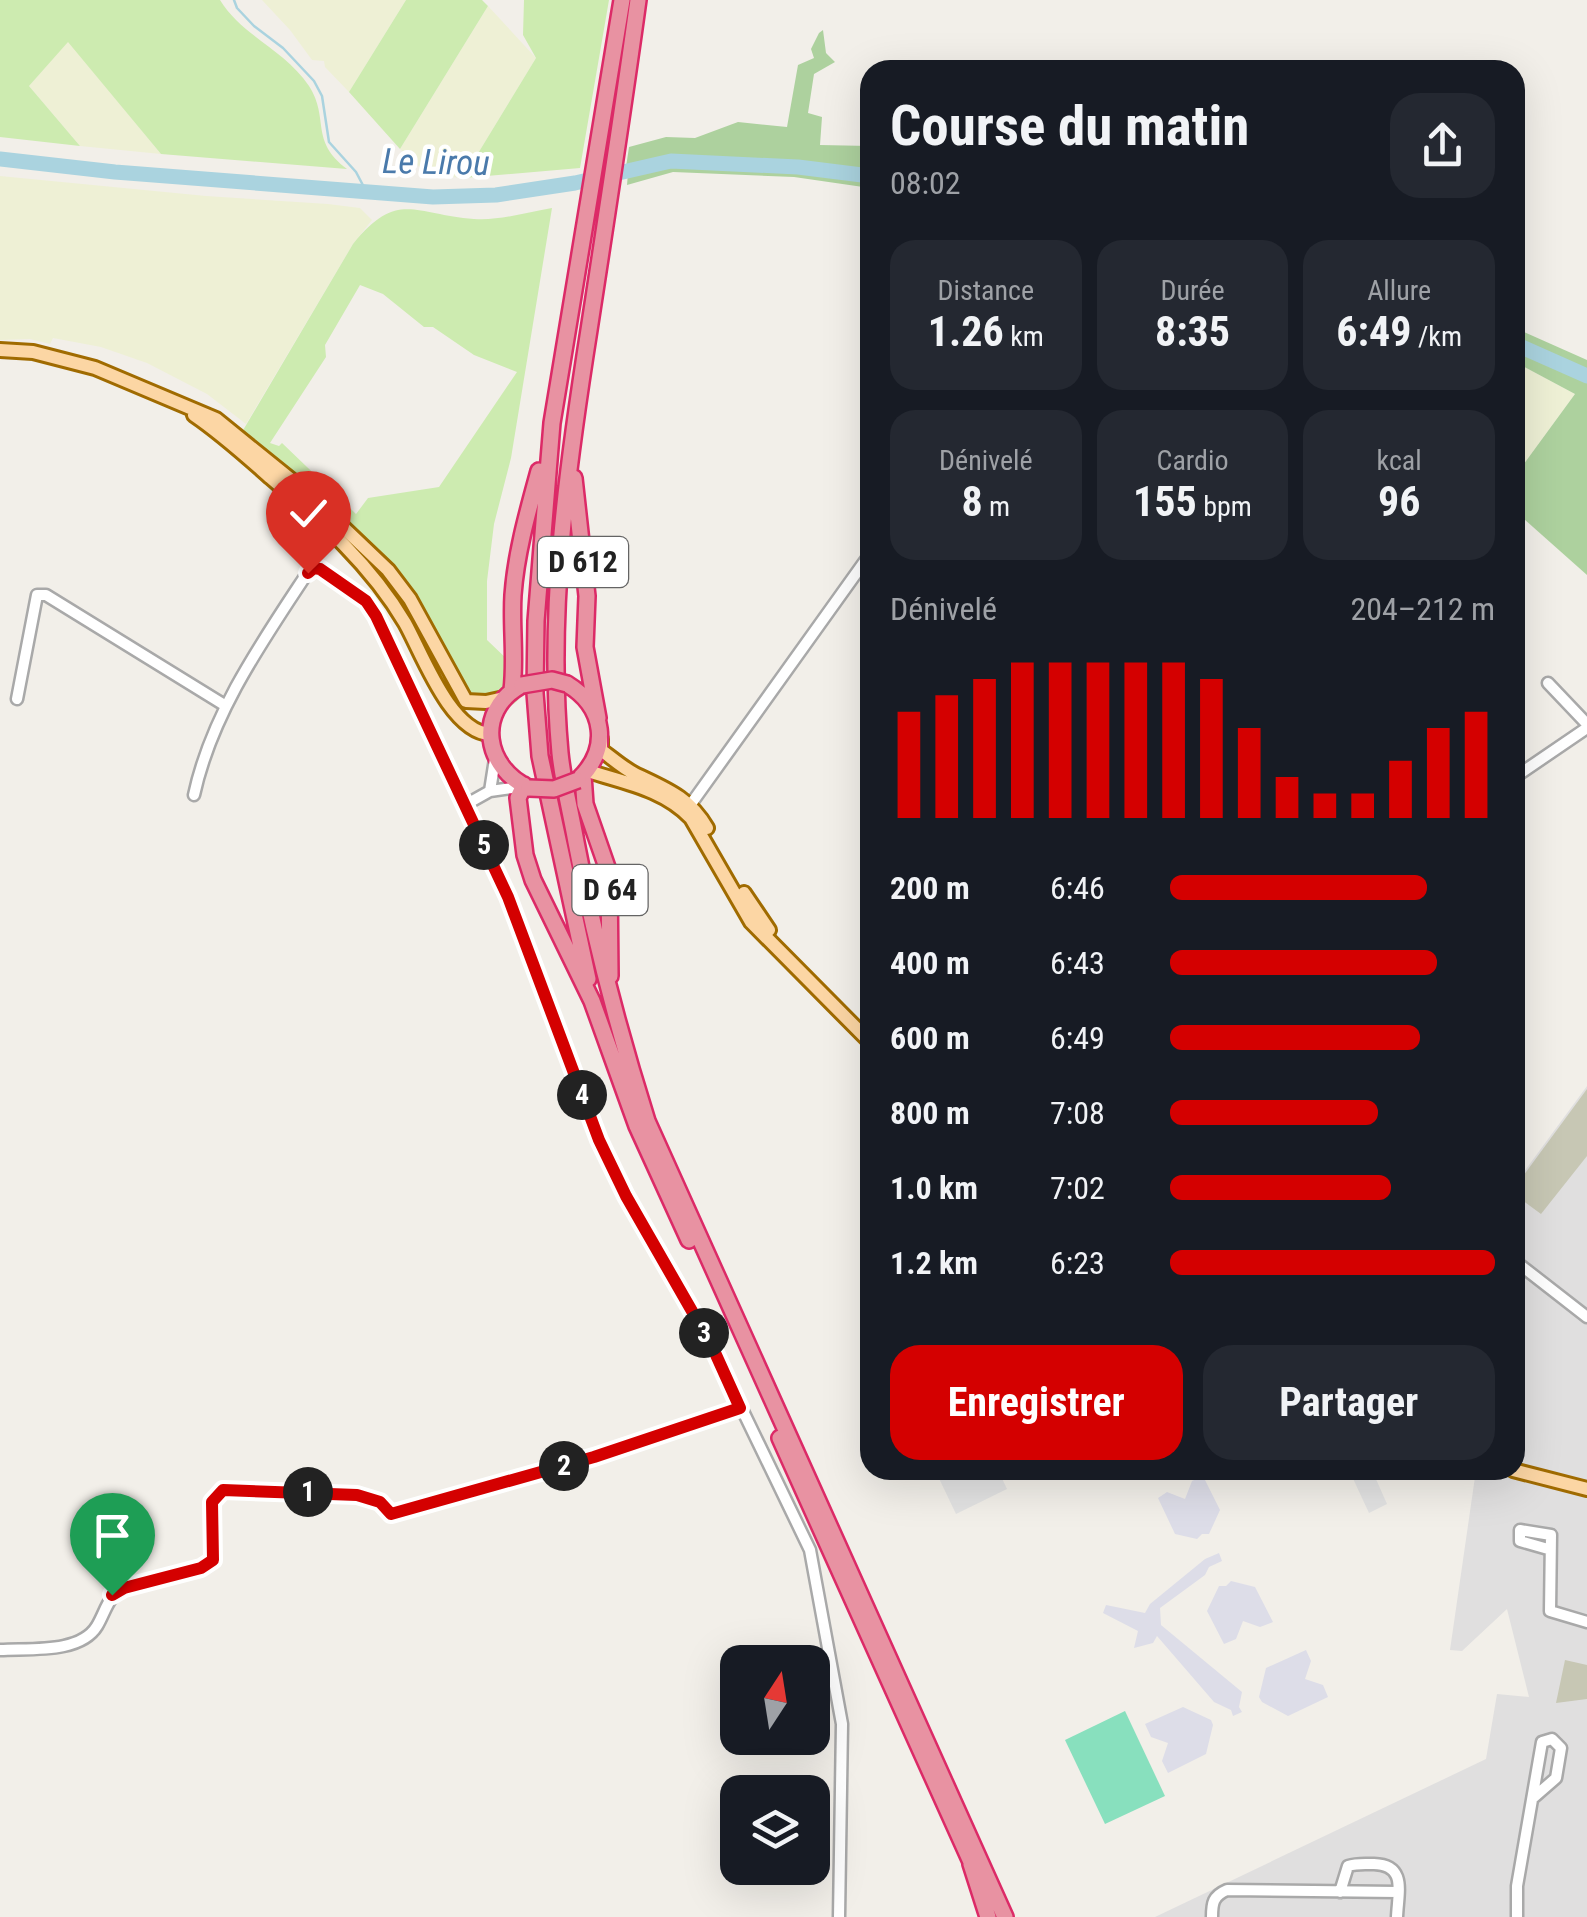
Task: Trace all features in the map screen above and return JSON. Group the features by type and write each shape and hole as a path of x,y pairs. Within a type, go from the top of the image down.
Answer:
{"highway":[{"name":"D 612","path":"513,691 513,593 525,522 552,423 622,0"},
{"name":"D 612","path":"599,725 585,647 586,596 573,468 577,405 638,0"},
{"path":"577,405 564,512 558,619 560,756 612,1010"},
{"path":"552,423 536,621 535,693 540,756 592,1001"},
{"path":"552,680 580,692 599,725 595,759 583,775 554,789 523,785 495,759 490,734 496,708 513,691 552,680"},
{"name":"D 64","path":"583,775 584,804 610,874 612,1010 647,1121 1008,1917"},
{"name":"D 64","path":"523,785 518,798 524,855 533,880 592,1001 636,1126 996,1917"},
{"path":"970,1860 988,1917"}],"main road":[{"path":"0,350 66,360 168,396 216,418 368,548 410,599 466,701 486,702 513,691"},
{"path":"168,396 222,435 313,514 363,564 388,596 451,707 472,728 490,734"},
{"path":"599,725 601,750 687,807 751,922 860,1032"},
{"path":"583,775 670,798 687,807"},
{"path":"1525,1465 1587,1486"},
{"path":"1525,1473 1587,1486"}],"street":[{"path":"687,807 860,568"},
{"path":"194,796 207,750 226,706 310,569 320,569 366,601 508,897 599,1140 626,1196 712,1346 810,1550 842,1724 839,1917"},
{"path":"17,699 33,602 37,595 46,595 226,706"},
{"path":"1525,770 1587,726 1548,682"},
{"path":"490,791 495,759"},
{"path":"464,804 490,791 523,785"},
{"path":"1525,1269 1587,1317"},
{"path":"0,1650 73,1644 95,1630 112,1595 124,1588 201,1568 213,1560 212,1502 223,1490 357,1495 380,1502 391,1514 594,1457 740,1408"},
{"path":"1548,1549 1550,1611 1587,1622"},
{"path":"1517,1917 1517,1886 1532,1798 1542,1742 1552,1739 1561,1748 1556,1778 1532,1798"},
{"path":"1340,1892 1344,1872 1355,1863 1392,1867 1398,1878 1397,1917"},
{"path":"1212,1917 1212,1902 1226,1890 1398,1892"}],"shaded area":[{"path":"262,0 406,0 349,92 324,61 312,60"},
{"path":"488,6 536,58 463,178 428,175 400,149"},
{"path":"68,41 161,154 80,146 29,86"},
{"path":"0,176 328,204 360,208 372,220 353,244 246,424 207,394 147,363 101,347 53,338 50,344 30,339 0,340"},
{"path":"1525,367 1575,394 1525,462"},
{"path":"1587,1086 1587,1917 1155,1917 1486,1759 1497,1694 1529,1697 1507,1609 1462,1651 1450,1650 1475,1480 1525,1480 1525,1170"},
{"path":"1587,1089 1587,1156 1541,1214 1525,1202 1525,1173"},
{"path":"940,1480 1003,1480 1007,1489 956,1514"},
{"path":"1205,1480 1220,1510 1209,1534 1197,1539 1175,1534 1158,1498 1167,1492 1185,1499 1192,1481"},
{"path":"1354,1480 1376,1480 1387,1504 1369,1513"},
{"path":"1219,1553 1222,1561 1209,1567 1205,1575 1160,1608 1161,1625 1242,1692 1242,1712 1233,1716 1231,1710 1214,1702 1157,1636 1153,1643 1134,1648 1138,1631 1103,1613 1106,1605 1145,1613 1150,1604 1205,1559"},
{"path":"1231,1581 1255,1587 1273,1622 1260,1627 1243,1621 1236,1639 1224,1644 1207,1611 1219,1586"},
{"path":"1306,1650 1311,1661 1305,1679 1323,1685 1328,1697 1288,1716 1259,1697 1266,1668"},
{"path":"1565,1660 1587,1665 1587,1699 1556,1703"},
{"path":"1183,1707 1211,1720 1213,1725 1206,1754 1168,1773 1162,1761 1168,1743 1151,1737 1145,1724"}],"green space":[{"path":"0,0 220,0 240,24 288,62 309,86 328,148 347,169 161,154 68,42 29,86 80,146 0,137"},
{"path":"406,0 482,0 488,6 400,149 349,92"},
{"path":"524,0 609,0 580,168 463,178 536,58 523,35"},
{"path":"823,30 826,53 835,62 814,74 808,113 822,117 820,145 860,146 860,169 717,159 626,167 629,147 666,137 695,138 738,122 787,127 798,65 814,58 811,49"},
{"path":"673,165 798,171 860,179 860,187 794,177 673,172 627,185 628,173"},
{"path":"552,208 487,581 487,640 530,681 518,700 504,709 496,709 468,697 415,602 242,432 353,244 382,216 408,209 484,219","holes":["360,285 383,294 424,327 433,327 474,355 517,372 439,487 368,498 356,514 282,443 270,443 326,357 325,345"]},
{"path":"1525,332 1587,360 1587,377 1525,345"},
{"path":"1525,352 1587,383 1587,575 1525,520 1525,462 1575,394 1525,367"},
{"path":"1125,1711 1165,1796 1105,1824 1065,1740"}],"waterway":[{"path":"234,0 254,26 283,48 314,81 322,96 329,142 356,172 366,191"},
{"name":"Le Lirou","path":"0,159 433,197 496,195 575,183 671,161 798,167 860,175"},
{"name":"Le Lirou","path":"1525,348 1587,376"}],"route":[{"path":"112,1595 124,1588 201,1568 213,1560 212,1502 223,1490 357,1495 380,1502 391,1514 594,1457 740,1408 712,1346 626,1196 599,1140 508,897 376,616 366,601 320,569 310,569 308,573"}]}
